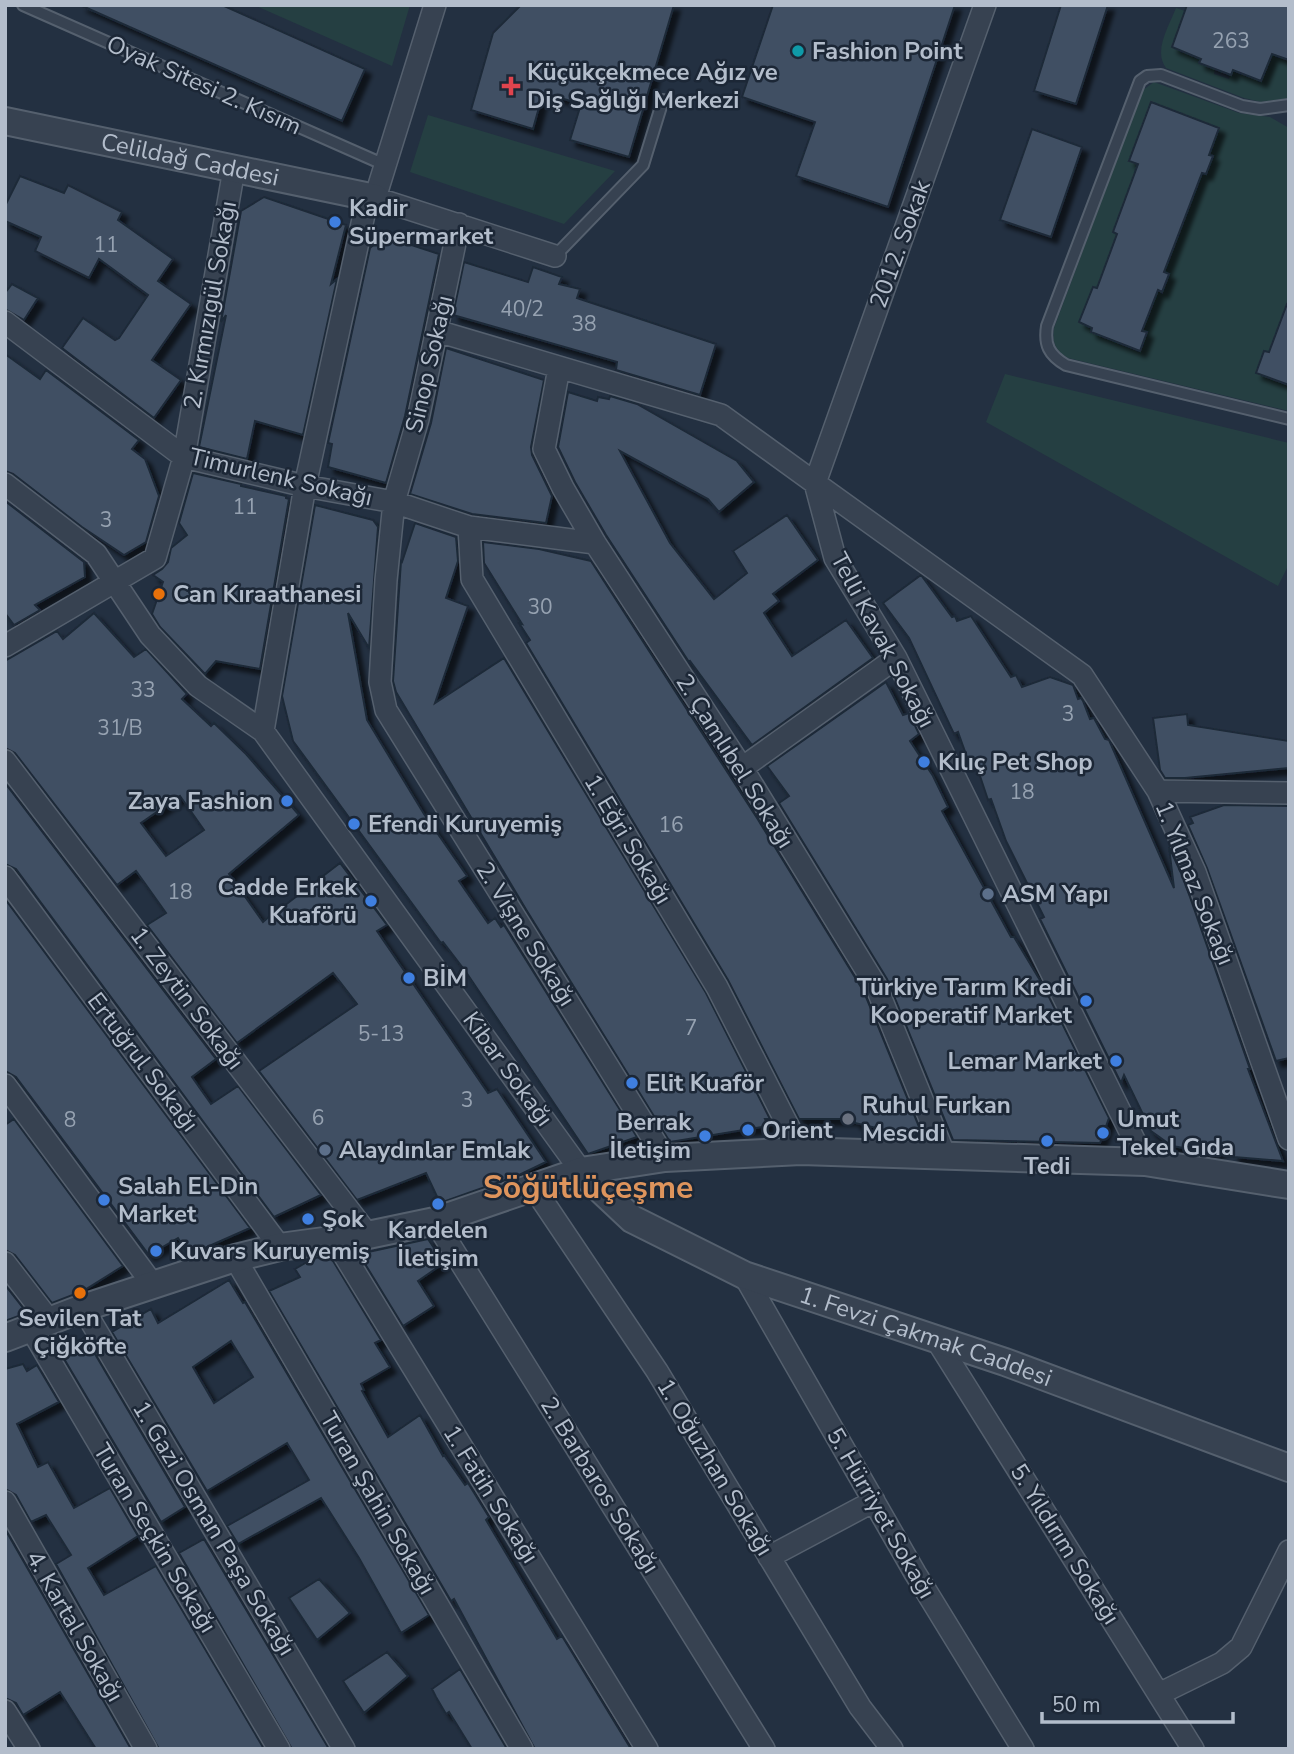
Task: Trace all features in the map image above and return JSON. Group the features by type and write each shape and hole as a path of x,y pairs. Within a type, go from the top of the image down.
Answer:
{"street":[{"path":"263,730 305,486 371,197 385,165 435,5"},
{"name":"2012. Sokak","path":"815,483 985,5"},
{"name":"Celildağ Caddesi","path":"5,121 371,197"},
{"name":"2. Kırmızıgül Sokağı","path":"5,646 155,558 184,457 234,169"},
{"path":"371,197 555,256"},
{"name":"Sinop Sokağı","path":"394,502 418,419 459,224"},
{"name":"Timurlenk Sokağı","path":"5,322 184,457 305,486 394,502 469,527 595,543"},
{"path":"437,331 721,415 815,483"},
{"name":"2. Çamlıbel Sokağı","path":"559,368 544,449 563,488 595,543 742,768 876,986 945,1156"},
{"name":"Telli Kavak Sokağı","path":"815,483 835,558 896,658 1145,1162"},
{"name":"1. Yılmaz Sokağı","path":"815,483 1082,675 1158,791 1195,872 1289,1139"},
{"name":"Kibar Sokağı","path":"5,484 96,554 150,635 198,686 263,730 581,1171"},
{"name":"2. Vişne Sokağı","path":"394,502 380,682 386,710 665,1158"},
{"name":"1. Eğri Sokağı","path":"469,527 472,579 717,987 801,1151"},
{"path":"742,768 896,658"},
{"name":"1. Zeytin Sokağı","path":"5,761 368,1235"},
{"path":"1158,791 1289,793"},
{"name":"Ertuğrul Sokağı","path":"5,877 280,1247"},
{"path":"5,1085 154,1286"},
{"path":"5,1338 83,1308 235,1258 280,1247 368,1235 435,1221 581,1171 665,1158 801,1151 1145,1162 1289,1185"},
{"name":"1. Fevzi Çakmak Caddesi","path":"581,1171 632,1219 744,1275 1005,1362 1288,1467"},
{"name":"1. Oğuzhan Sokağı","path":"534,1188 657,1371 860,1707 892,1749"},
{"name":"2. Barbaros Sokağı","path":"435,1221 764,1749"},
{"name":"1. Fatih Sokağı","path":"335,1240 647,1749"},
{"name":"Turan Şahin Sokağı","path":"235,1258 522,1749"},
{"name":"Turan Seçkin Sokağı","path":"5,1263 279,1749"},
{"name":"5. Hürriyet Sokağı","path":"744,1275 874,1501 1023,1749"},
{"name":"1. Gazi Osman Paşa Sokağı","path":"83,1308 344,1749"},
{"name":"5. Yıldırım Sokağı","path":"936,1339 1193,1749"},
{"path":"769,1557 874,1501"},
{"name":"4. Kartal Sokağı","path":"5,1502 146,1749"},
{"path":"1159,1694 1222,1663 1241,1647 1289,1551"},
{"path":"5,1711 29,1749"}],"lane":[{"name":"Oyak Sitesi 2. Kısım","path":"23,5 385,165"},
{"path":"1289,106 1260,109 1241,106 1161,75 1147,76 1140,81 1047,326 1045,338 1047,348 1055,358 1066,365 1289,419"},
{"path":"555,256 643,165 663,100"}],"green space":[{"path":"254,5 410,5 392,66"},
{"path":"1176,8 1185,11 1172,47 1201,59 1215,69 1214,74 1229,79 1232,70 1261,81 1272,54 1289,60 1289,98 1261,102 1244,98 1166,68 1162,61 1162,46"},
{"path":"1154,82 1239,113 1270,117 1289,128 1289,411 1068,358 1055,346 1054,328 1143,90"},
{"path":"428,115 615,171 564,224 410,172"},
{"path":"1005,374 1289,443 1289,564 1278,586 986,422"}],"building":[{"path":"80,5 222,5 365,69 342,121"},
{"name":"Küçükçekmece Ağız ve Diş Sağlığı Merkezi","path":"521,5 674,5 629,157 570,140 581,104 543,93 533,129 471,110 493,33"},
{"path":"773,5 955,5 888,207 796,176 815,122 742,97"},
{"path":"1061,5 1108,5 1076,104 1034,91"},
{"path":"1187,5 1289,5 1289,60 1272,54 1261,81 1233,70 1231,75 1199,63 1201,59 1172,47"},
{"path":"1151,102 1219,128 1209,155 1213,156 1206,174 1202,173 1164,272 1169,274 1162,292 1158,290 1142,331 1147,332 1140,351 1091,332 1092,328 1079,322 1093,287 1097,288 1117,234 1113,232 1138,164 1129,161"},
{"path":"1032,129 1082,147 1051,237 1000,220"},
{"path":"20,176 64,193 68,185 122,212 118,220 173,259 158,281 191,304 152,360 181,380 154,418 62,348 83,318 115,340 119,338 148,295 99,259 89,278 35,251 41,237 5,221 5,206"},
{"path":"264,197 346,225 331,284 337,279 303,435 255,421 247,459 199,447 226,315 221,322 241,211"},
{"path":"384,236 439,254 405,416 386,483 328,467 332,444 328,443 370,248"},
{"path":"464,262 528,282 533,267 562,277 559,284 580,289 577,298 716,344 700,395 616,370 617,362 453,315"},
{"path":"12,284 38,298 24,320 5,309 5,293"},
{"path":"1287,304 1289,385 1256,373 1264,351 1269,352"},
{"path":"446,348 544,380 531,447 532,455 552,496 546,523 472,514 410,494 431,423"},
{"path":"5,354 40,379 46,370 139,440 132,449 145,459 159,496 146,542 124,555 82,527 13,474 5,471"},
{"path":"568,392 597,401 598,397 609,399 610,396 637,404 737,461 754,482 719,512 708,499 620,451 670,543 714,599 747,573 733,551 787,515 818,560 773,594 779,601 764,613 792,656 846,620 873,658 752,745 689,662 606,535 575,482 558,447"},
{"path":"193,473 286,496 289,499 260,669 216,661 205,674 160,627 152,614 163,582 153,575 168,562 171,548 187,535 179,523"},
{"path":"5,501 84,562 85,577 35,605 40,610 14,625 5,613"},
{"path":"315,505 373,520 378,527 369,648 348,613 367,720 424,814 467,876 459,881 488,923 495,918 501,927 504,925 637,1137 588,1154 466,972 443,942 441,943 293,741 282,696"},
{"path":"415,523 456,537 458,561 446,598 468,606 435,703 504,658 706,993 770,1119 765,1119 768,1126 670,1142 396,692 393,681 401,561"},
{"path":"483,542 539,549 591,561 757,818 864,992 922,1134 910,1136 855,1123 854,1119 799,1119 728,980 526,643 530,640 519,623 522,624 484,563"},
{"path":"921,575 952,617 955,616 957,621 971,616 1011,677 1016,675 1022,687 1050,677 1073,685 1090,719 1094,718 1105,739 1109,740 1174,888 1169,847 1183,877 1248,1069 1283,1161 1234,1157 1231,1145 1214,1153 1172,1146 1151,1131 1124,1075 1121,1083 1040,919 1044,917 1006,841 975,761 969,763 958,732 954,734 909,638 883,603"},
{"path":"94,613 134,657 146,649 187,694 182,699 211,726 214,723 246,754 299,815 229,874 263,922 283,904 284,906 340,863 387,925 377,931 488,1093 497,1089 546,1162 519,1175 440,1203 426,1173 357,1200 259,1071 357,1004 333,973 237,1043 147,925 166,913 136,871 117,885 15,753 5,748 5,661 57,631 63,639","holes":["180,796 204,830 166,856 141,823"]},
{"path":"886,682 903,715 909,713 919,734 910,741 933,776 948,807 942,811 1011,937 1014,937 1044,987 1109,1118 1100,1143 953,1140 887,979 779,803 789,796 767,766"},
{"path":"1187,714 1188,725 1289,741 1289,768 1165,778 1160,770 1153,718"},
{"path":"5,783 216,1059 192,1077 211,1104 238,1086 321,1195 274,1217 16,869 5,864"},
{"path":"1224,805 1289,806 1289,1058 1276,1061 1207,868 1188,825 1193,823 1190,817"},
{"path":"5,899 250,1228 189,1255 178,1238 149,1255 16,1077 5,1071"},
{"path":"14,1119 123,1266 83,1291 52,1303 15,1255 5,1250 5,1125"},
{"path":"428,1239 444,1263 418,1281 434,1306 403,1326 359,1254"},
{"path":"330,1256 381,1340 375,1343 390,1367 361,1384 364,1390 362,1391 388,1437 420,1415 443,1456 465,1485 468,1483 489,1517 486,1520 557,1639 562,1636 631,1749 535,1749 454,1599 451,1601 269,1291 300,1277 295,1269 314,1258"},
{"path":"229,1280 243,1303 245,1302 429,1615 401,1633 359,1558 321,1498 238,1544 227,1526 309,1480 287,1443 207,1491 112,1332 151,1309 158,1323","holes":["231,1341 253,1377 214,1403 193,1367"]},
{"path":"5,1285 27,1313 5,1321"},
{"path":"85,1337 185,1507 161,1522 60,1352"},
{"path":"23,1364 27,1371 37,1365 59,1402 17,1424 38,1467 48,1462 74,1508 110,1488 138,1536 88,1568 104,1595 156,1566 264,1749 159,1749 56,1564 71,1555 46,1515 31,1522 16,1495 5,1489 5,1369"},
{"path":"5,1529 131,1749 96,1749 60,1692 23,1715 16,1703 5,1698"},
{"path":"204,1539 329,1749 292,1749 179,1553"},
{"path":"319,1579 350,1613 317,1640 289,1598"},
{"path":"387,1652 408,1676 364,1713 343,1681"},
{"path":"460,1669 507,1749 472,1749 449,1712 446,1714 436,1697 432,1689"}],"place":[{"name":"Fashion Point","path":"798,51"},
{"name":"Küçükçekmece Ağız ve Diş Sağlığı Merkezi","path":"511,86"},
{"name":"Kadir Süpermarket","path":"335,222"},
{"name":"Can Kıraathanesi","path":"159,594"},
{"name":"Kılıç Pet Shop","path":"924,762"},
{"name":"Zaya Fashion","path":"287,801"},
{"name":"Efendi Kuruyemiş","path":"354,824"},
{"name":"ASM Yapı","path":"988,894"},
{"name":"Cadde Erkek Kuaförü","path":"371,901"},
{"name":"BİM","path":"409,978"},
{"name":"Türkiye Tarım Kredi Kooperatif Market","path":"1086,1001"},
{"name":"Lemar Market","path":"1116,1061"},
{"name":"Elit Kuaför","path":"632,1083"},
{"name":"Ruhul Furkan Mescidi","path":"848,1119"},
{"name":"Orient","path":"748,1130"},
{"name":"Umut Tekel Gıda","path":"1103,1133"},
{"name":"Berrak İletişim","path":"705,1136"},
{"name":"Tedi","path":"1047,1141"},
{"name":"Alaydınlar Emlak","path":"325,1150"},
{"name":"Salah El-Din Market","path":"104,1200"},
{"name":"Kardelen İletişim","path":"438,1204"},
{"name":"Şok","path":"308,1219"},
{"name":"Kuvars Kuruyemiş","path":"156,1251"},
{"name":"Sevilen Tat Çiğköfte","path":"80,1293"}],"district":[{"name":"Söğütlüçeşme","path":"588,1187"}]}
